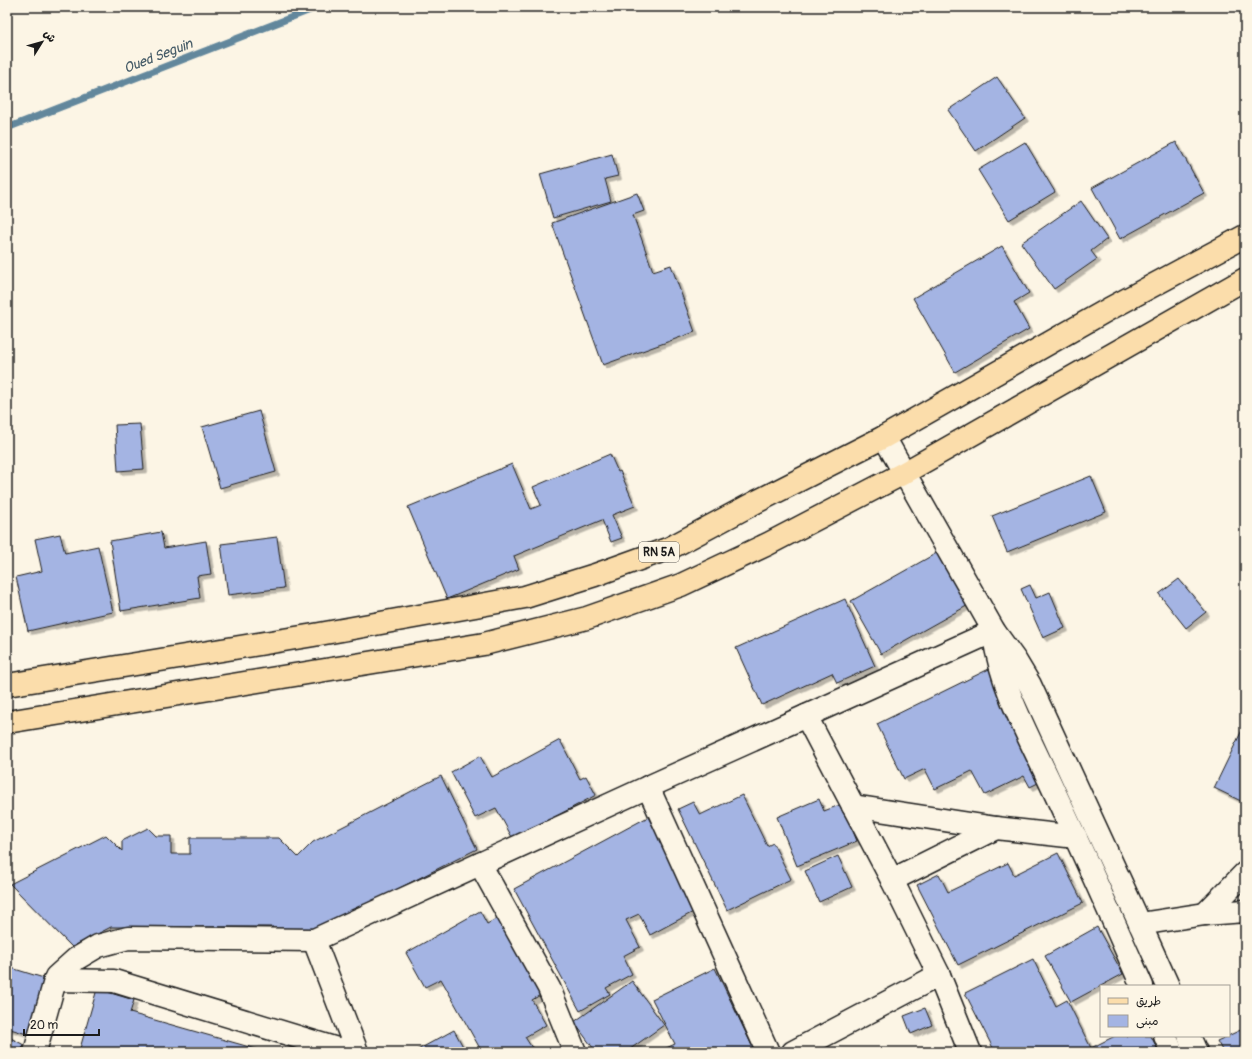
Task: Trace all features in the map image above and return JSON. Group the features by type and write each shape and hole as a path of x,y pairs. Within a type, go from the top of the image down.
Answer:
{"main road":[{"name":"RN 5A","path":"7,685 314,635 525,597 595,575 670,548 884,437 1110,309 1245,236"},
{"path":"7,722 484,644 587,618 688,582 768,544 904,473 1245,279"}],"street":[{"path":"884,437 994,630 1030,685 1168,985"},
{"path":"35,1052 56,977 76,959 98,946 128,938 314,940 994,630"},
{"path":"994,630 997,652 1011,698 1076,837 1142,985"},
{"path":"806,716 892,880 939,976 970,1052"},
{"path":"648,787 768,1052"},
{"path":"853,806 996,828 1076,837"},
{"path":"892,880 996,828"},
{"path":"480,864 549,988 575,1052"},
{"path":"1206,914 1245,873"},
{"path":"1140,924 1206,914 1245,911"},
{"path":"314,940 357,1052"},
{"path":"793,1052 939,976"},
{"path":"55,980 114,981 347,1052"},
{"path":"1165,1037 1172,1052"},
{"path":"1189,1037 1196,1052"}],"building":[{"path":"997,77 1025,118 976,151 948,110"},
{"path":"1025,142 1055,192 1009,220 978,170"},
{"path":"1176,142 1204,193 1120,239 1092,188"},
{"path":"612,154 618,176 605,179 611,201 553,218 540,174"},
{"path":"637,193 644,211 633,215 653,271 671,265 695,332 603,365 552,223"},
{"path":"1081,201 1107,239 1091,251 1097,259 1054,289 1021,243"},
{"path":"1002,246 1029,293 1014,302 1029,329 955,372 913,298"},
{"path":"259,411 276,472 220,488 202,427"},
{"path":"140,424 144,469 118,471 115,425"},
{"path":"610,454 618,472 620,471 635,506 612,515 622,538 611,542 602,520 514,556 519,569 447,599 408,507 512,464 531,509 541,505 533,487"},
{"path":"1091,476 1106,512 1007,552 992,516"},
{"path":"161,532 164,548 206,541 211,574 197,576 200,598 121,611 110,541"},
{"path":"60,534 65,553 98,546 113,612 28,631 16,577 42,571 35,539"},
{"path":"277,537 284,588 228,595 221,544"},
{"path":"942,550 972,603 881,654 851,601"},
{"path":"1179,579 1206,612 1186,628 1159,594"},
{"path":"1030,585 1036,598 1050,592 1065,628 1043,638 1021,589"},
{"path":"845,599 875,666 837,683 832,673 762,705 736,648"},
{"path":"989,669 1044,780 1030,787 1024,776 985,795 972,771 935,789 925,769 904,779 877,724"},
{"path":"1244,726 1245,727 1245,803 1214,788"},
{"path":"560,740 580,779 586,776 596,795 513,839 496,808 475,818 451,772 480,756 492,777"},
{"path":"441,776 477,849 344,916 348,912 314,929 269,929 273,927 111,927 72,947 10,884 106,835 122,851 122,841 148,828 156,836 171,836 171,854 190,854 190,838 279,838 298,857 313,842"},
{"path":"742,795 767,846 773,843 791,879 727,910 678,809 693,802 700,815"},
{"path":"819,799 824,811 842,804 857,841 797,866 777,817"},
{"path":"648,817 697,910 650,935 639,914 626,920 640,947 623,956 632,974 606,988 610,994 580,1011 514,889"},
{"path":"1058,853 1083,903 958,965 917,885 939,874 948,892 1008,863 1014,875"},
{"path":"838,856 852,887 819,902 805,871"},
{"path":"480,911 487,924 501,916 542,994 532,1000 546,1025 525,1037 534,1051 533,1052 482,1052 441,979 425,987 406,953"},
{"path":"1097,927 1123,974 1100,985 1071,1002 1045,956"},
{"path":"1033,959 1056,1006 1067,1000 1091,1048 1113,1037 1152,1037 1159,1052 995,1052 965,993"},
{"path":"8,967 47,979 30,1035 7,1028"},
{"path":"715,968 755,1052 665,1052 664,1049 675,1044 652,999"},
{"path":"632,981 664,1025 626,1052 596,1052 574,1022"},
{"path":"97,989 134,1000 130,1013 267,1052 79,1052"},
{"path":"925,1008 932,1025 911,1034 904,1016"},
{"path":"1245,1028 1245,1052 1223,1052 1217,1041 1226,1037 1230,1037 1230,1035"},
{"path":"454,1030 466,1052 414,1052"},
{"path":"7,1036 24,1045 20,1052 12,1052 7,1050"}],"waterway":[{"name":"Oued Seguin","path":"7,128 318,7"}]}
